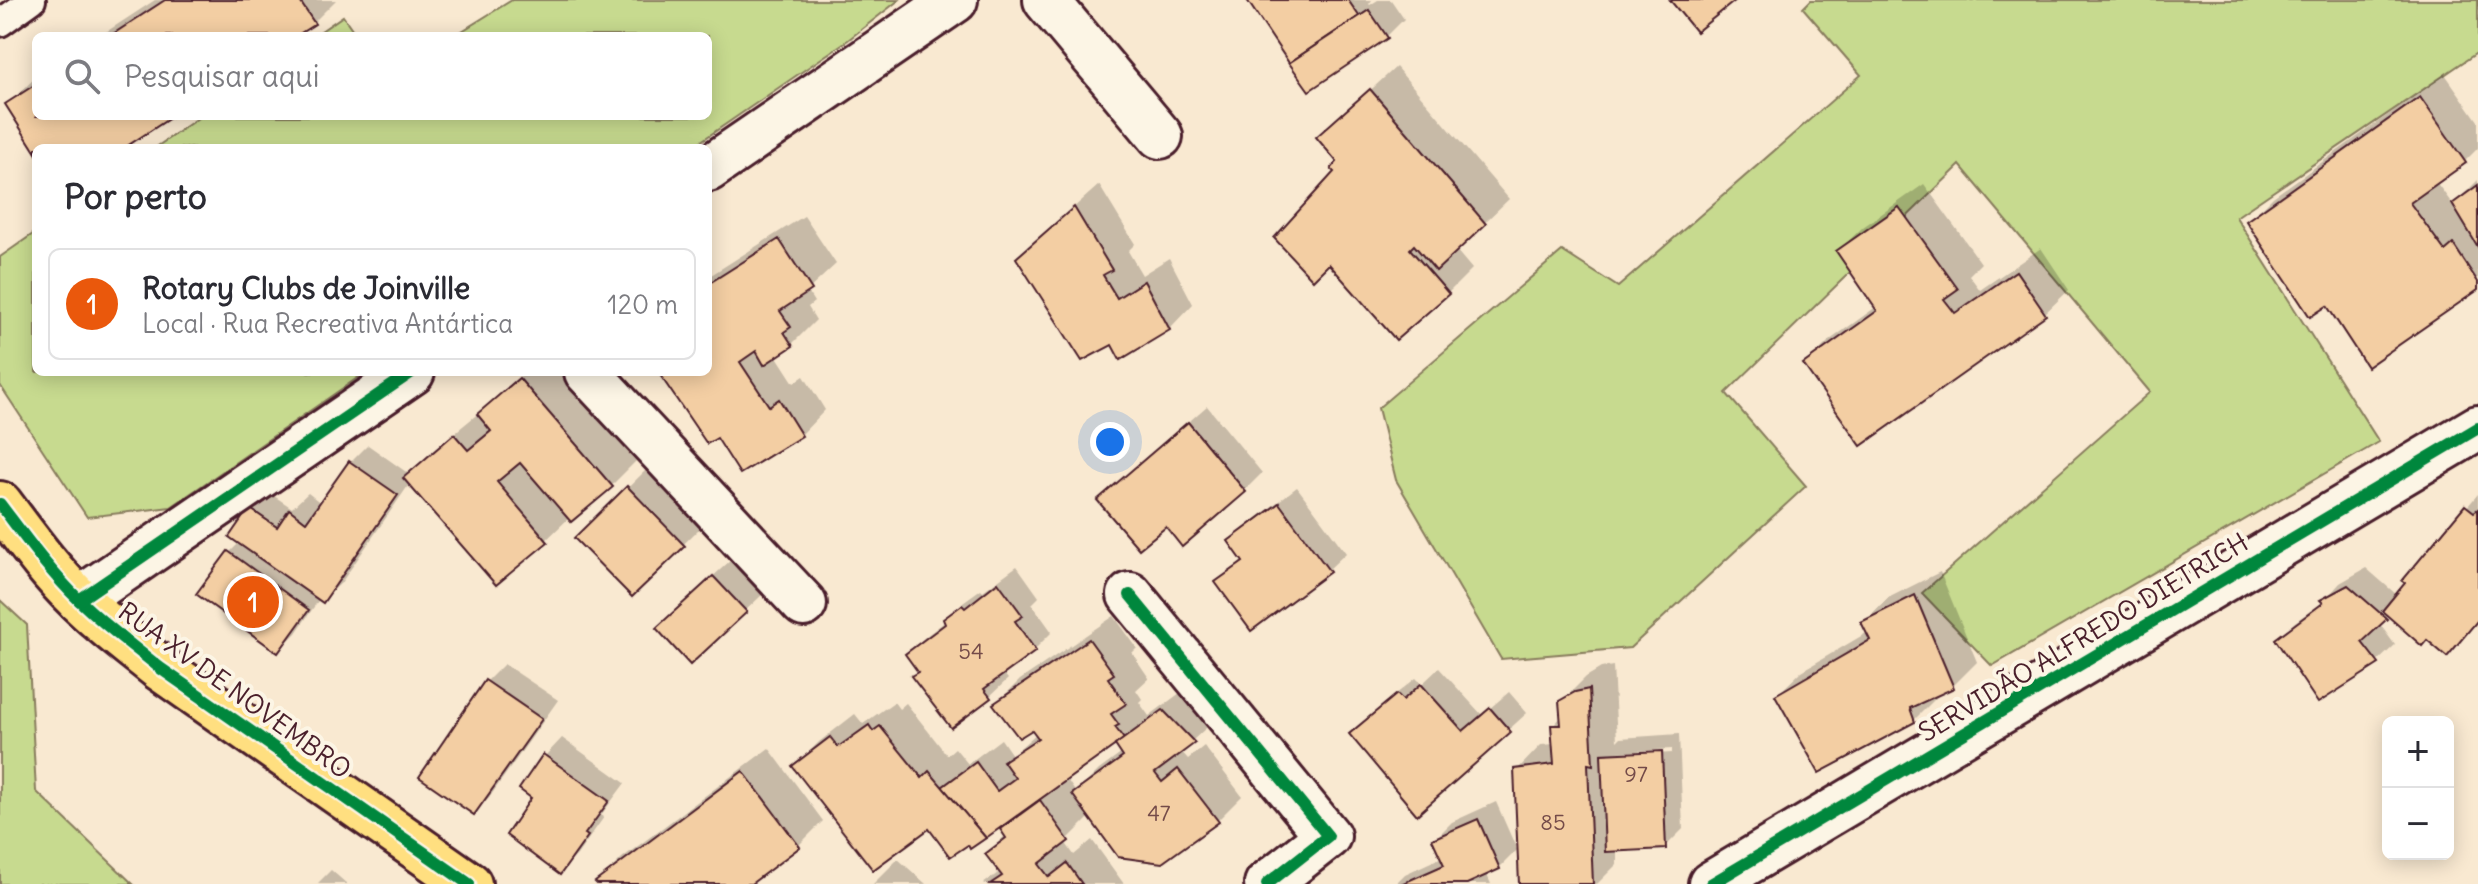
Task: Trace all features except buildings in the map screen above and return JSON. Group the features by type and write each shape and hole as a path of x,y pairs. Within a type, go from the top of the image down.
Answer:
{"main road":[{"name":"RUA XV DE NOVEMBRO","path":"0,504 79,600 160,668 469,884"}],"street":[{"path":"712,166 955,0"},
{"path":"1046,0 1160,136"},
{"path":"79,600 406,376"},
{"path":"591,376 804,604"},
{"name":"SERVIDÃO ALFREDO DIETRICH","path":"1711,884 2478,428"},
{"path":"1130,595 1328,836 1267,884"}],"lane":[{"path":"0,23 32,0"}],"green space":[{"path":"512,0 899,0 848,40 697,144 161,144 195,120 712,120 712,32 460,32"},
{"path":"1811,0 2478,0 2478,52 2236,217 2379,442 1992,666 1922,593 2150,392 1960,165 1726,393 1806,486 1630,648 1501,659 1396,480 1378,408 1562,251 1618,287 1861,75 1803,8"},
{"path":"343,16 354,32 320,32"},
{"path":"32,235 32,376 360,376 171,507 87,517 0,385 0,257"},
{"path":"0,600 27,625 36,791 133,884 0,884"}],"cycle path":[{"path":"79,600 406,376"},
{"path":"1711,884 2478,428"},
{"path":"0,504 58,577 119,635 160,668 469,884"},
{"path":"1130,595 1328,836 1267,884"}],"place":[{"name":"Rotary Clubs de Joinville","path":"253,602"}]}
